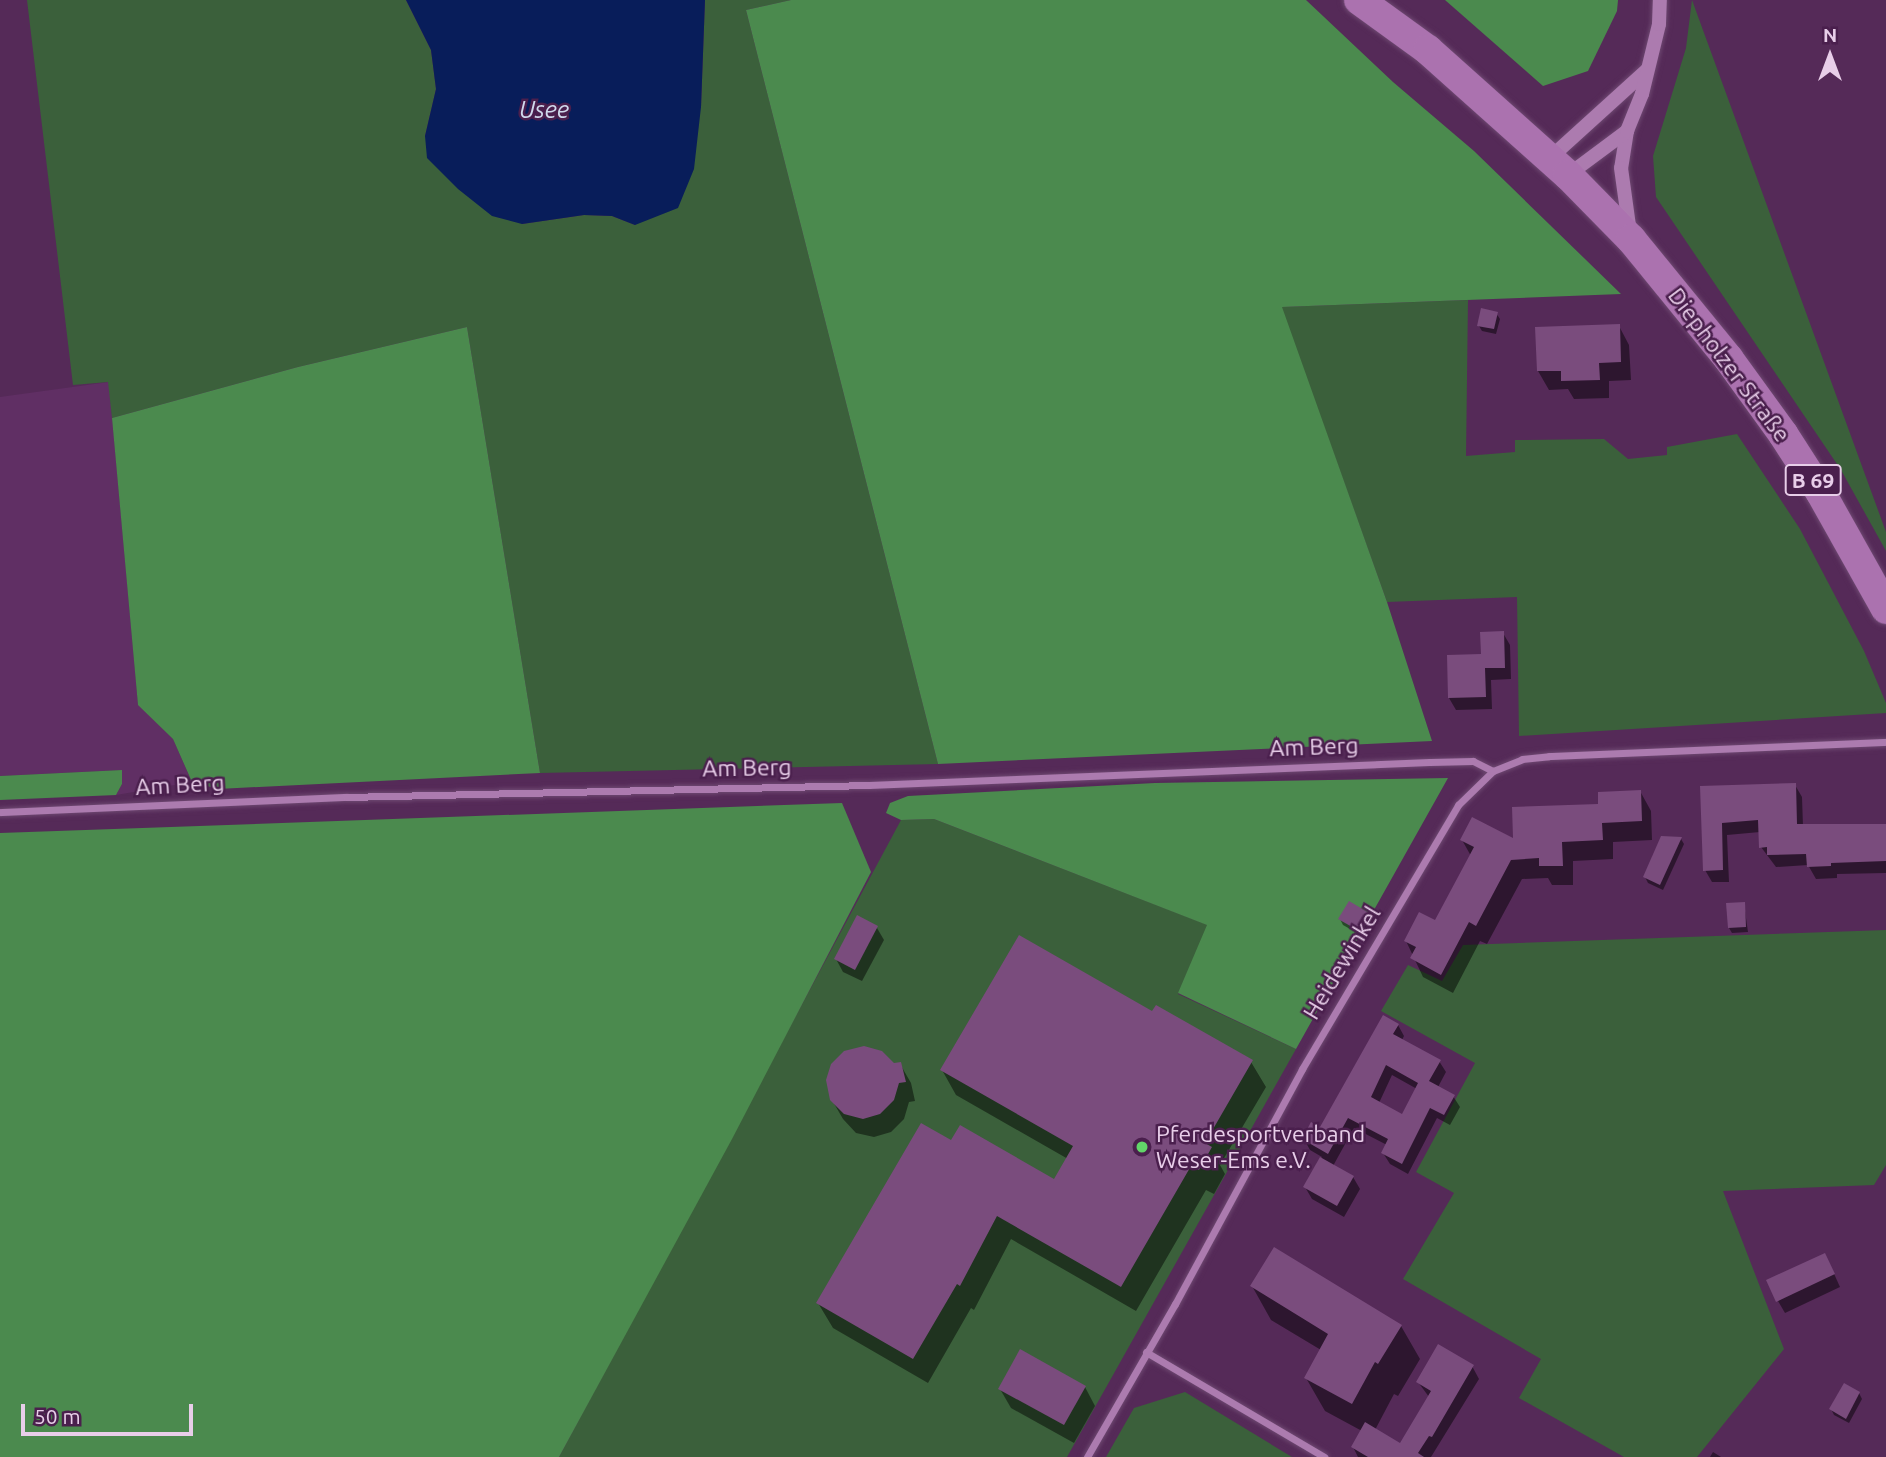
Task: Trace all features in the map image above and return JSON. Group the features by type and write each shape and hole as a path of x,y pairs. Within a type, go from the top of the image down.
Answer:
{"main road":[{"name":"B 69","path":"1359,0 1428,50 1559,167"},
{"path":"1631,239 1621,168 1627,131 1659,24 1660,0"},
{"path":"1559,167 1647,70"},
{"path":"1559,167 1627,131"},
{"name":"Diepholzer Straße","path":"1559,167 1631,239 1728,358 1783,434 1821,493 1886,609"}],"street":[{"name":"Heidewinkel","path":"1087,1457 1302,1069 1458,804 1493,771 1522,759 1549,756 1886,742"},
{"name":"Am Berg","path":"0,812 346,797 869,785 1430,762 1474,761 1493,771"},
{"path":"1146,1352 1324,1457"}],"shaded area":[{"path":"109,382 138,704 173,739 192,782 116,795 122,784 122,770 0,776 0,397"}],"green space":[{"path":"27,0 406,0 431,50 436,89 425,136 522,224 584,215 612,216 635,225 701,107 705,0 791,0 746,10 938,764 540,773 467,327 298,367 112,418 108,382 73,385"},
{"path":"791,0 1306,0 1393,82 1474,151 1621,294 1282,307 1387,602 1432,741 938,764 746,10"},
{"path":"1445,0 1618,0 1617,11 1588,71 1543,86"},
{"path":"1692,0 1886,532 1886,551 1841,470 1656,197 1653,156 1686,48"},
{"path":"1468,300 1466,456 1515,452 1515,440 1604,439 1628,459 1667,455 1667,447 1737,434 1800,529 1864,651 1886,703 1886,713 1519,736 1517,597 1387,602 1281,307"},
{"path":"467,327 540,773 218,789 192,782 173,739 138,705 112,418 298,367"},
{"path":"122,770 122,784 116,795 0,800 0,776"},
{"path":"1448,778 1296,1049 1178,993 1207,925 934,819 901,820 886,813 890,803 908,796 1155,783"},
{"path":"842,803 871,872 732,1139 559,1457 0,1457 0,833"},
{"path":"934,819 1208,925 1178,994 1296,1049 1067,1457 559,1457 901,820"},
{"path":"1886,930 1886,1165 1874,1185 1723,1191 1784,1349 1697,1457 1624,1457 1519,1398 1541,1359 1403,1279 1454,1193 1416,1172 1475,1063 1381,1011 1408,965 1442,981 1463,945"},
{"path":"1185,1392 1292,1457 1106,1457 1134,1408"}],"water":[{"name":"Usee","path":"406,0 705,0 701,107 694,169 678,208 635,225 612,216 584,215 522,224 492,216 458,189 427,158 425,136 436,89 431,50"}],"building":[{"path":"1481,308 1498,312 1494,329 1477,326"},
{"path":"1620,324 1621,362 1599,363 1600,380 1561,381 1561,371 1537,371 1535,327"},
{"path":"1504,631 1505,668 1485,668 1486,697 1448,698 1447,655 1481,654 1480,632"},
{"path":"1796,783 1797,824 1886,824 1886,861 1831,863 1831,866 1807,867 1806,854 1767,855 1767,847 1759,848 1758,820 1722,823 1723,870 1703,871 1700,786"},
{"path":"1641,790 1642,821 1602,823 1603,840 1562,842 1563,866 1539,866 1539,858 1511,860 1476,926 1469,922 1441,975 1410,958 1416,947 1404,941 1419,912 1435,920 1474,847 1460,840 1472,817 1513,838 1512,807 1598,804 1598,792"},
{"path":"1661,836 1682,837 1660,885 1643,877"},
{"path":"1349,901 1371,914 1361,932 1338,919"},
{"path":"1745,902 1746,927 1728,928 1726,903"},
{"path":"857,915 878,926 855,970 834,959"},
{"name":"Pferdesportverband Weser-Ems e.V.","path":"1019,935 1152,1011 1156,1005 1253,1060 1205,1143 1212,1147 1199,1170 1191,1166 1121,1287 997,1216 960,1286 957,1284 913,1359 816,1303 921,1123 951,1140 960,1125 1054,1179 1073,1146 940,1070"},
{"path":"1383,1015 1399,1024 1393,1034 1441,1060 1429,1081 1455,1095 1444,1115 1430,1108 1402,1164 1381,1153 1388,1139 1348,1118 1328,1154 1302,1139 1311,1122 1320,1127","holes":["1386,1065 1418,1083 1402,1114 1371,1097"]},
{"path":"864,1046 882,1051 894,1063 901,1062 906,1082 899,1083 894,1100 880,1114 863,1119 844,1114 830,1100 826,1080 831,1064 844,1051"},
{"path":"1320,1157 1354,1176 1337,1206 1303,1187"},
{"path":"1274,1247 1402,1325 1378,1364 1375,1362 1352,1404 1304,1378 1328,1334 1250,1286"},
{"path":"1825,1253 1835,1274 1776,1302 1766,1280"},
{"path":"1438,1344 1474,1365 1432,1437 1429,1436 1418,1453 1424,1457 1368,1457 1351,1447 1365,1422 1400,1443 1431,1391 1416,1382"},
{"path":"1020,1349 1086,1386 1064,1425 998,1389"},
{"path":"1844,1383 1860,1392 1846,1419 1829,1409"}],"place":[{"name":"Pferdesportverband Weser-Ems e.V.","path":"1142,1147"}]}
